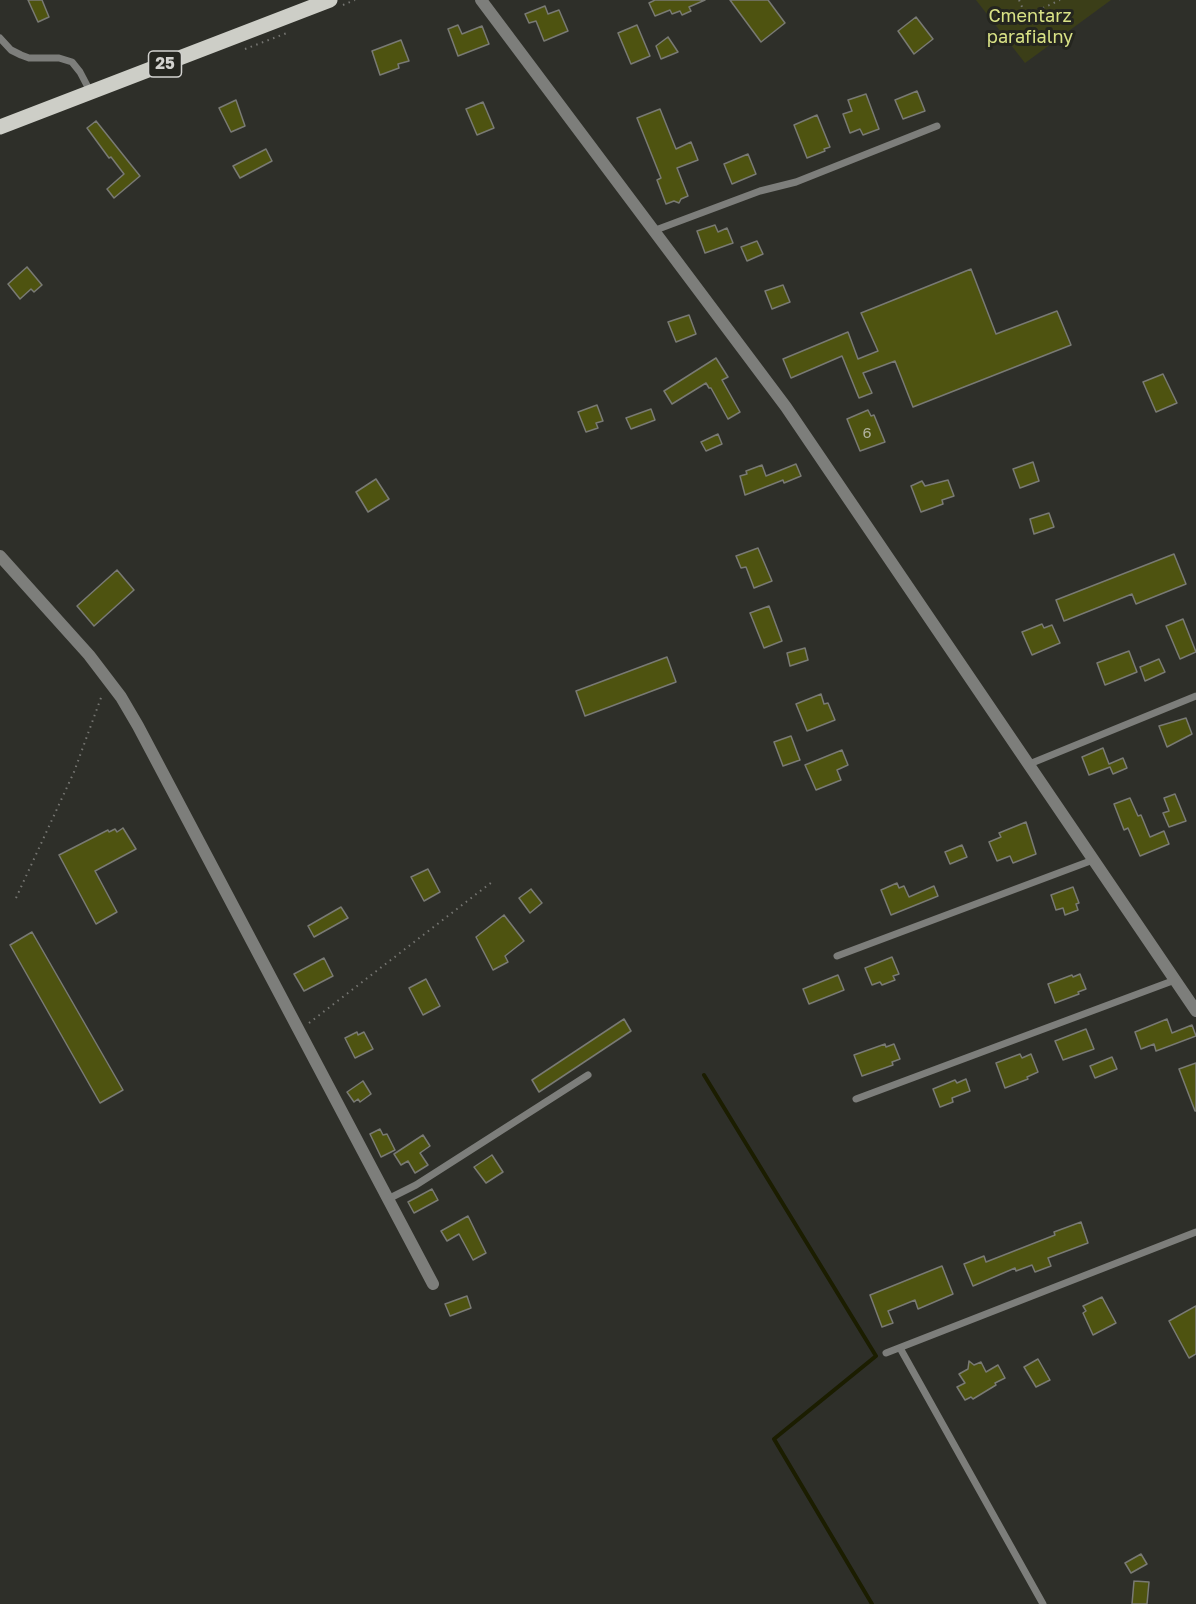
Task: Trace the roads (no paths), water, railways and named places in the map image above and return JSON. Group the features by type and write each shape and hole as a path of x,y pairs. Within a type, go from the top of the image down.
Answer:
{"main road":[{"name":"25","path":"0,127 330,0"}],"street":[{"path":"481,0 786,407 1196,1011"},
{"path":"0,556 105,674 138,726 433,1284"}],"lane":[{"path":"0,38 11,50 29,58 66,59 72,62 91,93"},
{"path":"653,231 760,191 796,182 937,126"},
{"path":"1027,765 1196,696"},
{"path":"837,956 1093,860"},
{"path":"856,1099 1175,981"},
{"path":"388,1199 416,1185 588,1075"},
{"path":"886,1353 1196,1232"},
{"path":"900,1348 1043,1604"}],"waterway":[{"path":"704,1075 876,1356 774,1439 872,1604"}],"park label":[{"name":"Cmentarz parafialny","path":"1030,26"}]}
